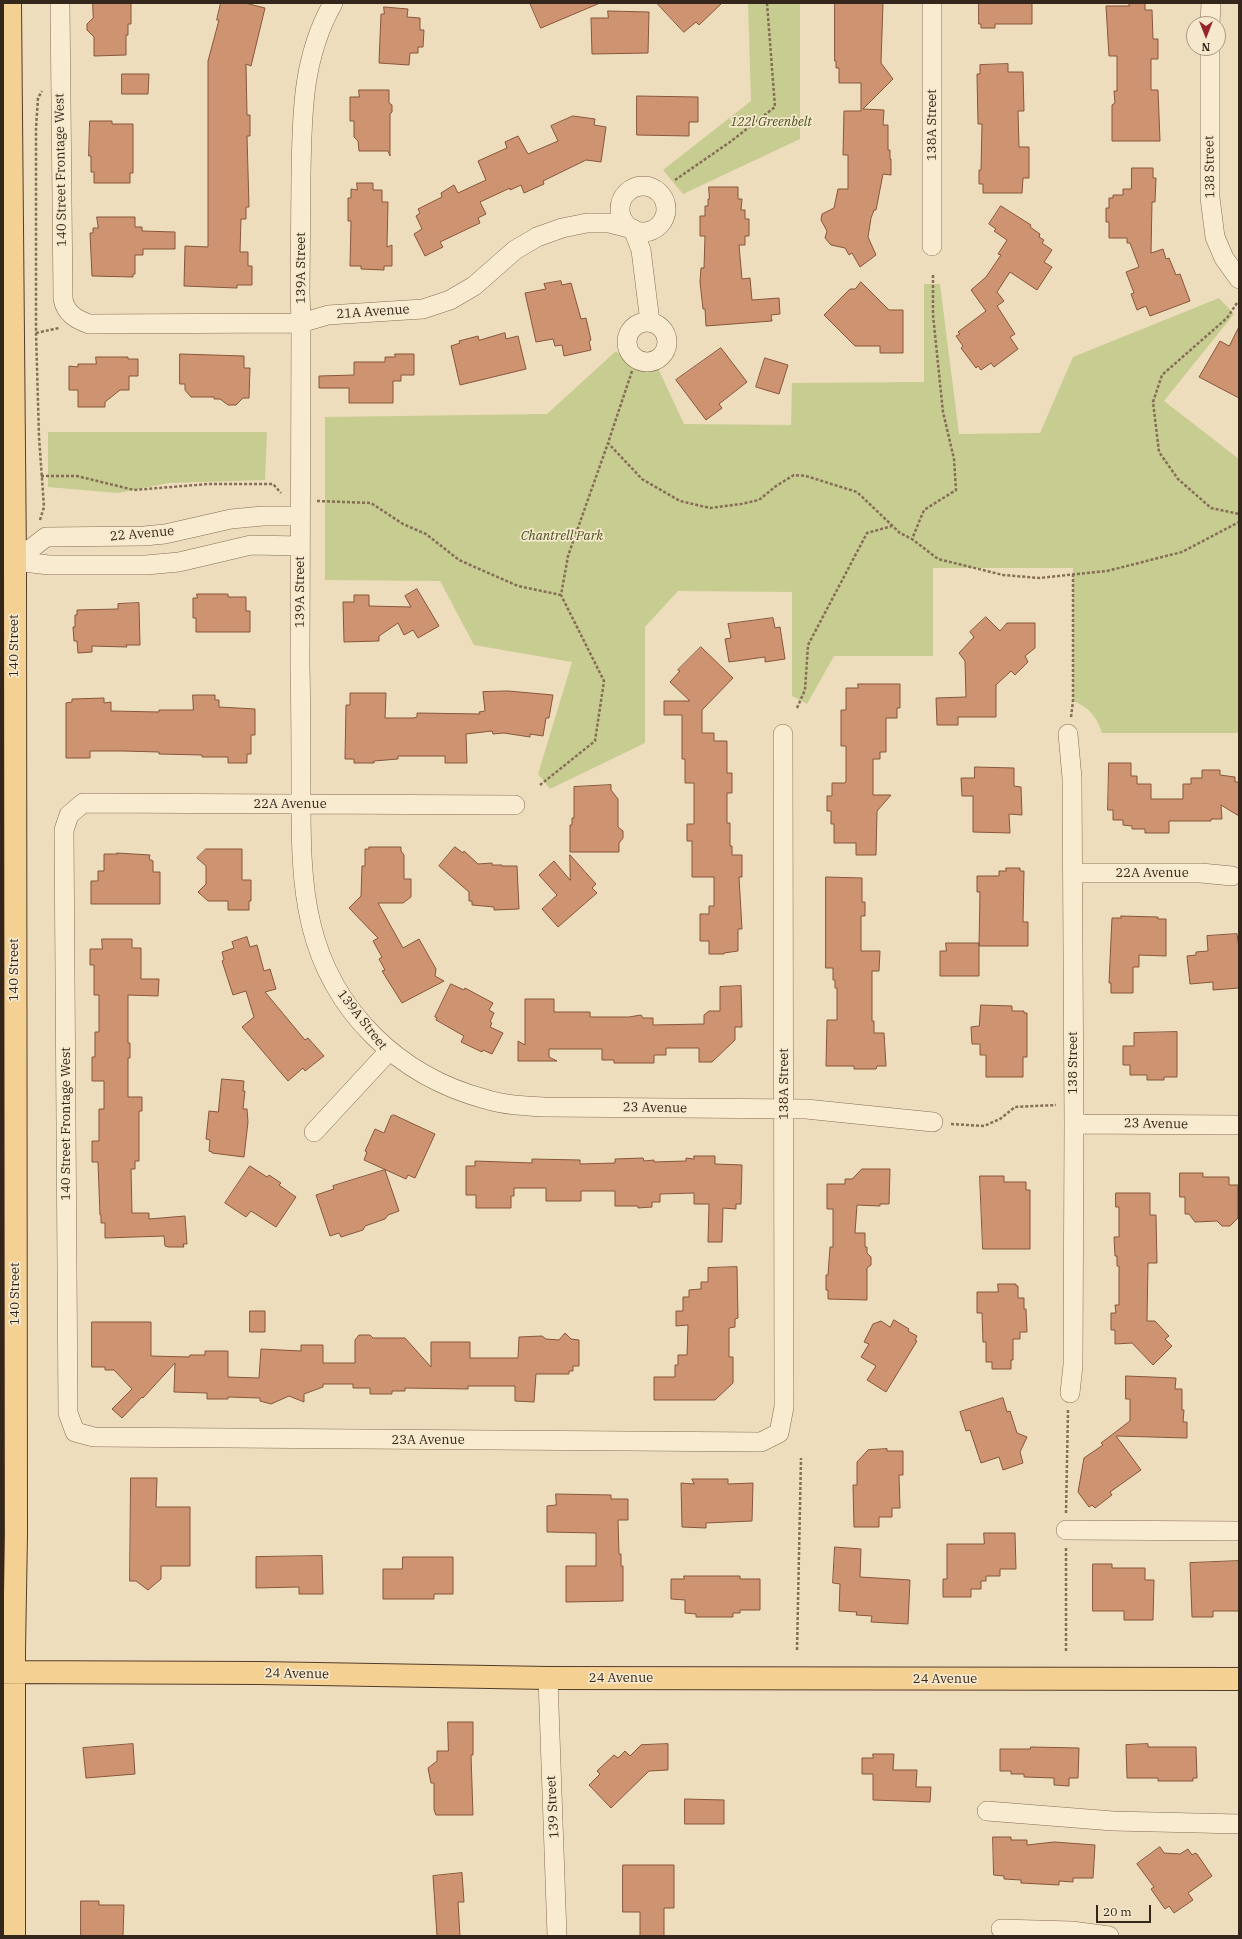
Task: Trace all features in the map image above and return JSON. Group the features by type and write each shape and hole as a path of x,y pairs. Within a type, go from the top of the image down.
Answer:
{"main road":[{"name":"140 Street","path":"10,3 10,1535 8,1672 14,1936"},
{"name":"24 Avenue","path":"8,1672 260,1673 548,1678 1239,1679"}],"street":[{"name":"140 Street Frontage West","path":"60,3 63,300 69,314 78,320 89,324"},
{"name":"139A Street","path":"314,1132 388,1052 349,1008 333,982 320,954 311,926 305,896 301,862 299,516 303,96 312,52 326,14 333,3"},
{"name":"138A Street","path":"932,3 932,246"},
{"path":"1210,3 1210,16"},
{"name":"138 Street","path":"1210,56 1210,198 1215,237 1224,258 1239,279"},
{"name":"21A Avenue","path":"89,324 301,323 328,315 423,309 450,300 474,286 515,250 537,237 562,228 608,222 633,229 641,250 650,322"},
{"name":"22 Avenue","path":"9,561 46,537 144,536 165,534 231,519 263,516 299,516"},
{"path":"144,536 146,565"},
{"path":"9,561 49,565 146,565 179,562 251,545 300,546"},
{"name":"138A Street","path":"779,1433 784,1407 783,734"},
{"name":"138 Street","path":"1068,734 1072,778 1074,1124 1073,1365 1070,1393"},
{"name":"22A Avenue","path":"69,814 84,803 515,805"},
{"name":"140 Street Frontage West","path":"69,814 64,830 68,1413 75,1432"},
{"name":"22A Avenue","path":"1073,873 1201,873 1232,876"},
{"name":"23 Avenue","path":"388,1052 432,1080 459,1092 486,1100 515,1105 806,1110 933,1122"},
{"name":"23 Avenue","path":"1074,1124 1239,1125"},
{"name":"23A Avenue","path":"75,1432 94,1437 761,1442 779,1433"},
{"path":"1066,1530 1239,1531"},
{"name":"139 Street","path":"548,1678 557,1936"},
{"path":"987,1811 1112,1822 1239,1824"},
{"path":"1001,1929 1072,1931 1109,1936"}],"path":[{"path":"675,180 730,142 774,107 767,3"},
{"path":"38,524 44,507 41,476 36,333 36,128 38,98 43,87"},
{"path":"912,538 924,510 956,490 954,459 943,412 933,315 933,275"},
{"path":"1237,303 1227,318 1162,375 1153,402 1160,452 1178,479 1211,508 1239,514"},
{"path":"36,333 63,327"},
{"path":"540,785 595,741 604,681 561,595 568,556 632,371"},
{"path":"608,443 642,479 680,501 710,508 759,500 776,486 794,475 857,492 900,533 912,538 938,559 1003,576 1039,578 1107,571 1182,552 1239,522"},
{"path":"41,476 77,476 134,490 208,484 273,484 282,494"},
{"path":"312,501 371,503 403,524 426,534 459,560 518,586 561,595"},
{"path":"797,708 805,690 808,645 867,533 892,526"},
{"path":"1068,734 1073,701 1073,575"},
{"path":"933,1122 964,1126 984,1126 1000,1119 1015,1107 1063,1105"},
{"path":"797,1650 801,1458"}],"green space":[{"name":"122l Greenbelt","path":"748,3 800,3 800,139 683,194 663,170 751,101"},
{"name":"Chantrell Park","path":"924,284 940,284 959,434 1040,433 1073,357 1219,298 1234,314 1164,401 1239,459 1239,733 1102,733 1098,722 1092,713 1084,706 1073,701 1073,568 933,568 933,656 834,656 807,704 792,696 792,592 678,591 645,627 645,743 550,789 538,774 572,662 474,645 440,581 325,580 325,417 547,414 616,351 625,359 640,366 657,366 684,424 791,425 792,383 924,382"},
{"path":"48,432 267,432 265,480 169,483 118,493 48,487"}],"building":[{"path":"93,3 131,3 131,24 128,24 128,35 126,35 126,55 94,56 94,37 87,30 87,24 93,18"},
{"path":"221,3 245,3 265,8 251,66 246,64 247,115 250,115 250,136 247,136 249,207 246,207 246,219 241,219 240,252 248,252 248,266 252,266 252,285 237,285 237,288 184,286 185,246 208,247 208,61 219,20 217,20"},
{"path":"530,3 600,3 541,28"},
{"path":"657,3 722,3 699,25 696,22 684,32"},
{"path":"835,3 883,3 881,63 893,79 863,109 884,110 883,125 888,125 888,150 890,150 891,175 883,174 876,210 874,210 871,218 868,237 876,255 860,267 852,253 849,255 845,248 831,245 825,238 827,231 821,220 822,214 834,208 838,189 848,189 848,155 843,155 844,111 861,111 861,83 839,83 839,68 836,68 835,61"},
{"path":"979,3 1032,3 1032,24 995,24 995,28 981,28 981,24 979,24"},
{"path":"1129,3 1145,3 1145,10 1152,10 1153,39 1158,39 1158,59 1151,59 1151,90 1158,90 1160,141 1112,141 1112,105 1115,103 1114,91 1117,91 1117,56 1109,56 1106,6 1129,6"},
{"path":"384,7 408,9 407,17 420,18 420,30 424,30 423,47 418,47 418,53 410,53 409,65 379,63 381,14 384,14"},
{"path":"608,11 649,12 648,53 592,54 591,18 608,18"},
{"path":"1008,64 1008,72 1023,72 1024,111 1018,111 1019,147 1029,147 1029,178 1023,178 1022,193 983,193 983,184 979,184 979,170 981,170 982,124 978,124 977,74 980,74 980,65"},
{"path":"122,74 149,74 148,94 122,94"},
{"path":"359,90 389,90 389,103 392,105 392,112 390,114 390,156 388,151 359,151 358,141 354,137 354,121 350,121 350,97 359,97"},
{"path":"637,96 698,97 698,122 689,122 689,136 637,135"},
{"path":"573,116 595,119 594,125 606,127 601,162 586,160 543,181 544,184 524,193 521,185 510,190 510,188 480,202 486,214 478,218 480,223 440,242 443,247 425,256 414,234 422,229 416,216 420,213 418,209 442,197 441,193 454,185 458,193 486,180 478,161 507,148 505,142 518,136 528,154 558,141 551,126"},
{"path":"90,121 112,121 112,124 133,124 133,173 130,173 130,183 94,183 94,172 91,172 91,156 89,156"},
{"path":"1132,168 1153,168 1153,178 1156,178 1155,202 1152,202 1151,253 1163,249 1166,259 1169,258 1176,275 1180,274 1190,301 1150,316 1146,306 1137,310 1131,294 1134,293 1126,272 1139,267 1130,243 1127,243 1127,238 1109,238 1109,222 1106,222 1106,208 1109,208 1109,198 1113,198 1113,195 1123,195 1123,189 1131,189"},
{"path":"357,183 373,183 373,190 382,190 382,202 388,202 387,247 392,245 392,266 384,266 384,270 361,269 361,266 350,266 351,221 348,221 348,198 351,198 351,189 357,190"},
{"path":"709,187 738,187 738,199 742,199 741,210 745,210 745,219 749,219 749,236 745,236 745,245 739,245 742,279 750,278 752,300 779,298 780,314 771,315 772,321 706,326 705,309 703,309 700,282 701,268 704,268 705,236 700,236 700,216 705,216 705,206 708,206 709,199"},
{"path":"1001,206 1031,225 1030,227 1040,234 1039,237 1044,240 1042,243 1052,250 1044,262 1052,267 1037,290 1010,272 997,292 1004,301 997,306 1015,334 1010,337 1018,349 994,367 991,363 981,370 978,366 976,368 961,348 963,346 956,336 960,334 958,332 986,311 971,290 986,277 1001,255 998,254 1007,240 994,231 996,229 989,224"},
{"path":"97,217 135,217 135,227 142,227 142,231 175,232 175,249 143,249 143,255 135,255 135,274 133,274 133,277 92,276 90,233 93,233 93,228 98,228"},
{"path":"561,281 562,285 571,283 581,319 586,318 591,340 589,341 591,350 564,356 562,345 555,346 553,339 536,342 525,293 546,289 544,284"},
{"path":"861,282 889,310 903,310 903,353 880,353 880,346 855,346 824,315 850,289 855,289"},
{"path":"1239,327 1239,398 1199,377 1220,341 1229,346"},
{"path":"505,333 506,339 518,336 526,369 460,385 451,346 460,343 459,341 478,336 479,340"},
{"path":"721,348 747,382 719,404 722,408 706,420 676,380"},
{"path":"180,354 244,356 244,368 250,368 249,398 243,398 236,405 228,405 220,399 214,399 214,397 191,397 185,390 185,384 180,384"},
{"path":"395,354 414,354 414,375 401,375 401,381 393,381 393,403 349,403 349,388 319,388 319,376 354,375 354,362 385,362 385,357 395,357"},
{"path":"96,357 128,357 128,359 138,359 138,376 129,376 129,390 120,390 105,402 105,407 78,407 78,390 69,390 69,366 78,367 78,364 96,364"},
{"path":"765,358 788,365 779,394 756,387"},
{"path":"417,589 439,626 418,638 413,630 404,635 398,623 379,636 379,641 344,642 343,602 354,602 354,595 369,595 369,606 411,607 405,596"},
{"path":"197,594 228,594 228,597 246,597 246,611 250,611 250,632 196,632 196,618 193,618 193,598 197,598"},
{"path":"139,603 140,645 126,645 127,647 92,646 92,652 78,653 77,641 74,641 73,627 75,627 75,615 77,615 77,610 118,609 118,604"},
{"path":"986,617 1000,631 1007,623 1035,623 1035,648 1025,656 1028,662 1015,675 1011,671 996,685 996,717 958,717 958,725 937,725 936,698 966,697 965,661 959,653 974,637 970,632"},
{"path":"773,618 775,628 780,627 785,659 765,662 765,657 729,662 725,639 731,638 728,624"},
{"path":"701,647 733,678 702,710 702,733 714,733 714,741 727,741 727,773 732,773 732,793 727,793 727,823 730,823 730,846 732,846 732,855 742,855 742,877 739,877 742,929 738,929 738,951 724,954 709,954 709,941 700,941 700,914 709,914 709,906 714,906 714,877 692,877 692,841 687,841 687,824 694,824 694,783 685,783 685,759 682,759 682,715 664,715 664,701 690,701 670,682 680,671 678,670"},
{"path":"858,684 900,684 900,708 897,708 897,718 886,718 886,752 880,752 880,759 873,759 873,795 891,795 877,811 876,855 856,855 856,843 834,843 834,824 831,824 831,811 827,811 827,796 832,796 832,783 845,783 846,781 846,746 841,746 841,710 846,710 846,688 858,688"},
{"path":"508,691 553,695 549,718 546,718 543,736 530,734 530,737 504,733 493,734 492,731 466,734 467,763 445,763 445,756 398,756 398,759 374,761 374,763 354,763 354,759 345,759 346,705 350,705 350,693 386,693 385,718 414,718 417,717 417,713 480,714 479,712 485,711 483,692"},
{"path":"193,695 215,695 215,700 219,700 219,707 255,709 255,735 251,735 251,754 247,754 247,763 228,763 228,757 202,757 202,755 123,751 90,751 90,758 66,758 66,703 72,702 72,699 104,698 104,703 111,702 111,711 159,712 159,710 193,710"},
{"path":"1109,763 1131,763 1131,776 1137,776 1137,784 1151,784 1151,799 1183,799 1183,784 1191,784 1191,778 1202,778 1202,770 1220,770 1220,775 1235,777 1235,782 1239,782 1239,816 1221,805 1222,819 1211,819 1211,821 1169,821 1169,833 1145,833 1145,829 1132,829 1132,826 1123,825 1123,820 1113,820 1113,810 1108,810"},
{"path":"975,767 1014,768 1014,786 1021,787 1022,815 1009,814 1010,833 973,832 973,796 962,796 961,778 974,778"},
{"path":"611,785 611,790 618,799 618,827 623,831 623,838 619,843 619,852 570,852 570,825 572,825 572,818 574,818 574,787"},
{"path":"369,847 401,847 401,851 404,855 404,879 411,879 411,897 403,903 378,903 403,948 419,939 436,969 435,976 444,981 402,1003 382,971 385,970 379,959 382,957 373,941 378,938 349,908 361,896 362,866 365,866 365,849 369,849"},
{"path":"455,847 463,853 464,851 478,864 492,863 492,865 517,866 519,909 494,910 494,907 472,905 472,901 469,901 469,892 439,866"},
{"path":"206,849 242,849 242,880 251,880 251,901 249,901 249,910 228,910 228,901 208,901 198,892 206,884 206,866 197,858"},
{"path":"117,853 150,855 149,859 153,861 153,872 160,872 160,904 91,904 91,881 98,881 98,871 104,871 104,854"},
{"path":"570,855 596,884 592,888 597,893 558,927 542,909 557,895 539,875 554,861 570,880"},
{"path":"1006,868 1020,868 1020,871 1024,871 1023,922 1028,922 1028,946 979,946 980,892 977,892 977,876 999,876 999,871 1006,871"},
{"path":"826,877 862,878 862,902 865,902 865,916 861,916 861,951 880,951 879,971 872,971 872,1021 874,1021 874,1033 884,1033 886,1066 877,1066 876,1069 854,1069 854,1066 826,1066 827,1020 837,1020 837,988 835,988 835,980 833,980 833,968 826,968"},
{"path":"1121,916 1158,917 1158,919 1166,919 1166,956 1139,955 1139,967 1133,967 1133,993 1111,993 1111,983 1109,983 1112,918 1121,918"},
{"path":"1237,934 1239,948 1239,988 1213,990 1213,982 1190,984 1187,956 1196,955 1196,952 1208,951 1207,936"},
{"path":"247,937 250,947 257,945 264,971 270,969 276,989 265,992 305,1040 308,1038 324,1056 305,1071 303,1068 288,1081 242,1027 254,1017 246,991 233,995 222,961 224,960 222,952 234,948 232,942"},
{"path":"102,939 132,939 132,948 141,948 141,979 159,979 158,996 128,995 128,1043 130,1043 130,1058 128,1058 128,1097 142,1097 142,1111 139,1111 139,1161 135,1161 135,1169 131,1169 132,1213 149,1213 149,1219 185,1216 187,1244 183,1244 184,1247 165,1246 164,1236 105,1238 105,1223 101,1223 98,1162 92,1162 92,1141 99,1141 99,1109 104,1109 104,1081 92,1081 92,1057 95,1057 95,1032 99,1032 99,995 94,995 94,965 90,965 90,949 102,949"},
{"path":"946,943 979,943 979,976 940,976 940,951 946,951"},
{"path":"451,984 464,990 465,988 493,1003 489,1010 494,1013 490,1022 492,1023 490,1027 503,1033 492,1054 483,1050 482,1052 461,1042 464,1036 436,1020 437,1018 435,1017"},
{"path":"741,986 742,1027 735,1027 735,1040 712,1062 699,1062 699,1048 666,1048 666,1055 654,1055 654,1063 614,1063 614,1060 602,1060 602,1049 549,1049 549,1057 557,1061 518,1061 518,1041 525,1045 525,999 554,999 554,1012 590,1012 590,1017 629,1017 641,1015 643,1018 653,1018 653,1025 704,1024 704,1015 709,1011 720,1011 720,987"},
{"path":"981,1005 1012,1006 1012,1011 1024,1011 1024,1013 1027,1013 1027,1057 1023,1057 1023,1077 986,1077 986,1055 980,1055 980,1044 972,1044 971,1027 979,1026"},
{"path":"1177,1032 1177,1077 1164,1077 1164,1080 1147,1080 1147,1075 1130,1075 1130,1065 1123,1065 1123,1046 1134,1046 1134,1033"},
{"path":"222,1079 244,1081 243,1091 245,1091 243,1109 247,1109 248,1122 244,1157 212,1153 209,1151 210,1140 206,1139 209,1111 218,1112"},
{"path":"394,1115 435,1134 415,1178 408,1175 406,1179 364,1160 367,1152 365,1151 375,1129 384,1133 391,1116"},
{"path":"694,1156 715,1156 715,1164 742,1165 741,1204 736,1204 736,1209 723,1208 722,1242 708,1242 709,1204 694,1204 694,1193 660,1194 660,1202 652,1202 652,1207 638,1208 638,1206 615,1206 615,1191 581,1191 581,1201 546,1201 546,1188 514,1188 514,1196 511,1196 511,1208 476,1208 476,1195 466,1195 466,1166 475,1166 475,1161 532,1163 532,1159 580,1160 580,1164 615,1163 615,1159 643,1158 644,1161 654,1160 654,1162 686,1161 686,1158 694,1159"},
{"path":"250,1166 267,1177 269,1175 281,1183 279,1185 296,1197 276,1227 251,1211 246,1217 225,1203"},
{"path":"862,1169 890,1169 889,1204 880,1204 880,1206 857,1205 855,1233 865,1233 865,1247 867,1247 867,1253 871,1257 871,1265 867,1268 867,1300 828,1299 828,1290 826,1290 826,1275 828,1275 830,1247 833,1247 833,1209 827,1209 827,1184 845,1184 845,1179 852,1179"},
{"path":"385,1170 399,1211 388,1215 385,1219 365,1226 363,1230 341,1237 339,1233 330,1236 316,1195 334,1189 333,1186"},
{"path":"1180,1173 1203,1173 1203,1177 1229,1177 1229,1185 1238,1185 1238,1218 1230,1226 1222,1226 1217,1221 1195,1222 1189,1214 1185,1214 1185,1197 1180,1197"},
{"path":"980,1176 1004,1176 1004,1182 1026,1182 1026,1190 1030,1190 1030,1249 983,1249"},
{"path":"1116,1193 1150,1193 1150,1215 1156,1215 1157,1263 1148,1263 1147,1321 1155,1321 1169,1336 1165,1339 1172,1346 1153,1365 1132,1343 1115,1344 1115,1330 1111,1330 1111,1313 1116,1313 1115,1305 1119,1305 1119,1266 1117,1266 1117,1256 1115,1256 1114,1237 1119,1237 1119,1207 1116,1207"},
{"path":"737,1267 738,1318 735,1319 735,1327 729,1328 729,1357 733,1357 733,1383 715,1400 654,1400 654,1377 675,1377 675,1365 678,1365 678,1355 687,1355 688,1325 676,1326 676,1311 683,1311 683,1297 689,1297 689,1290 701,1289 701,1282 708,1282 708,1268"},
{"path":"998,1284 1016,1284 1016,1286 1018,1286 1018,1298 1024,1298 1024,1309 1026,1309 1027,1332 1020,1332 1020,1339 1013,1339 1013,1360 1011,1360 1011,1369 992,1369 992,1362 986,1362 986,1342 983,1342 982,1313 977,1313 977,1292 998,1292"},
{"path":"250,1311 265,1311 265,1332 250,1332"},
{"path":"894,1320 917,1336 915,1340 917,1341 886,1392 867,1380 876,1366 861,1357 869,1344 864,1342 873,1324 881,1321 890,1327"},
{"path":"92,1322 151,1322 151,1356 189,1357 190,1355 205,1355 205,1351 228,1351 228,1377 259,1378 261,1349 301,1351 301,1345 323,1345 323,1363 355,1363 355,1340 359,1335 370,1335 373,1338 405,1338 431,1367 431,1342 470,1342 470,1358 518,1358 519,1337 542,1336 546,1339 559,1340 565,1333 571,1339 579,1340 579,1366 573,1366 573,1371 569,1371 569,1374 536,1374 534,1402 515,1401 515,1386 468,1386 468,1389 405,1388 405,1391 392,1391 392,1394 370,1394 370,1388 353,1388 353,1384 323,1384 323,1387 304,1394 304,1402 289,1396 271,1404 260,1401 260,1398 228,1397 228,1399 207,1399 207,1393 174,1392 175,1363 143,1398 142,1397 122,1418 112,1409 132,1389 114,1370 105,1370 105,1367 92,1367"},
{"path":"1126,1376 1176,1378 1175,1389 1182,1389 1182,1410 1184,1410 1183,1422 1187,1422 1187,1438 1116,1436 1141,1470 1110,1492 1112,1495 1095,1508 1092,1505 1089,1507 1078,1492 1084,1458 1103,1445 1101,1443 1130,1421 1130,1399 1126,1399"},
{"path":"1003,1398 1007,1412 1010,1411 1017,1433 1027,1437 1020,1452 1023,1463 1003,1470 999,1457 981,1463 970,1430 966,1431 960,1412"},
{"path":"887,1449 887,1451 903,1451 903,1475 899,1475 900,1508 892,1508 892,1517 879,1517 879,1527 854,1527 853,1485 857,1485 857,1462 868,1450"},
{"path":"131,1478 157,1478 156,1507 190,1507 190,1566 161,1566 161,1579 148,1590 136,1581 130,1581"},
{"path":"692,1479 728,1479 728,1484 753,1483 752,1521 706,1523 706,1528 682,1527 681,1483 694,1484"},
{"path":"556,1494 611,1495 611,1499 628,1499 628,1520 618,1520 619,1554 621,1554 621,1566 623,1566 623,1601 566,1602 566,1566 596,1566 596,1533 547,1532 547,1506 556,1505"},
{"path":"984,1533 1015,1533 1016,1569 1000,1569 1000,1576 986,1576 986,1581 981,1581 981,1589 971,1589 971,1597 943,1597 943,1579 947,1579 947,1544 984,1544"},
{"path":"835,1547 861,1549 860,1577 910,1580 908,1624 871,1622 872,1616 856,1615 857,1612 839,1611 840,1584 833,1583"},
{"path":"322,1556 323,1594 299,1594 299,1587 256,1588 256,1557"},
{"path":"403,1557 453,1557 453,1594 434,1594 434,1599 383,1599 383,1569 402,1569"},
{"path":"1239,1561 1239,1611 1213,1611 1213,1617 1192,1617 1190,1563"},
{"path":"1093,1564 1112,1564 1112,1568 1145,1568 1145,1580 1154,1580 1153,1620 1124,1620 1124,1611 1093,1611"},
{"path":"684,1576 740,1576 740,1579 760,1579 760,1610 740,1610 740,1613 733,1613 733,1617 696,1617 696,1614 685,1613 685,1600 671,1599 671,1579 684,1579"},
{"path":"448,1722 473,1722 473,1755 471,1755 473,1815 436,1815 434,1810 434,1783 431,1783 428,1768 437,1761 437,1751 448,1751"},
{"path":"133,1744 135,1774 86,1778 83,1748"},
{"path":"668,1744 668,1770 649,1771 611,1808 589,1785 600,1774 597,1771 614,1755 618,1758 625,1751 630,1756 641,1745"},
{"path":"1148,1744 1148,1747 1196,1747 1197,1778 1193,1778 1193,1781 1158,1781 1158,1778 1127,1778 1126,1745"},
{"path":"1031,1747 1079,1748 1078,1778 1069,1778 1069,1786 1054,1785 1054,1778 1024,1777 1024,1774 1011,1774 1011,1771 1000,1771 1000,1749 1030,1749"},
{"path":"873,1754 894,1754 893,1770 917,1770 916,1787 931,1787 930,1802 873,1800 873,1774 862,1774 862,1758 873,1758"},
{"path":"685,1799 724,1800 724,1824 685,1824"},
{"path":"993,1837 1011,1837 1011,1840 1027,1840 1027,1845 1054,1842 1095,1845 1093,1878 1073,1878 1073,1882 1059,1881 1059,1885 1021,1883 1021,1880 1004,1879 1004,1876 994,1875"},
{"path":"1160,1847 1164,1853 1180,1854 1188,1849 1192,1855 1195,1853 1197,1854 1212,1876 1188,1893 1193,1900 1174,1913 1169,1906 1165,1909 1151,1889 1154,1887 1137,1864"},
{"path":"623,1865 674,1865 674,1908 664,1908 664,1936 640,1936 640,1912 623,1912"},
{"path":"462,1873 464,1902 458,1902 460,1936 437,1936 433,1876"},
{"path":"81,1901 99,1901 99,1905 124,1905 123,1936 81,1936"}]}
